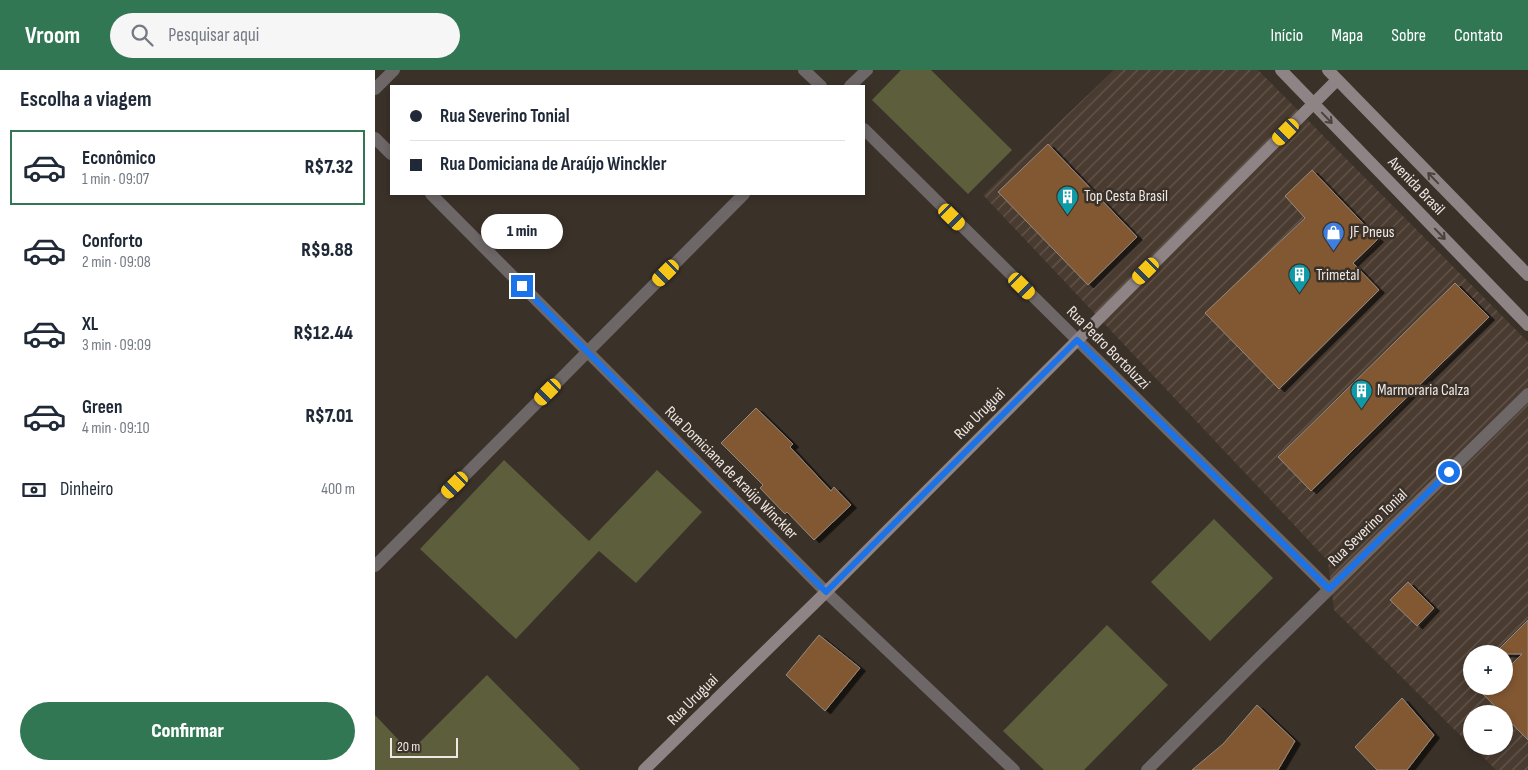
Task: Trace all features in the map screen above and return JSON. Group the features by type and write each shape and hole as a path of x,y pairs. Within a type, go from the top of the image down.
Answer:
{"street":[{"path":"375,89 394,70"},
{"path":"805,70 820,85"},
{"path":"852,85 867,70"},
{"name":"Avenida Brasil","path":"1281,70 1528,324"},
{"name":"Avenida Brasil","path":"1328,70 1528,275"},
{"name":"Rua Uruguai","path":"644,770 826,592 1337,80"},
{"name":"Rua Pedro Bortoluzzi","path":"865,130 1329,589"},
{"path":"375,138 390,153"},
{"name":"Rua Domiciana de Araújo Winckler","path":"432,195 826,592 1013,770"},
{"path":"375,566 743,195"},
{"name":"Rua Severino Tonial","path":"1147,770 1528,394"}],"shaded area":[{"path":"1114,70 1258,70 1528,342 1528,770 1496,770 1481,755 1513,755 1513,705 1463,705 1463,738 1334,610 1328,561 983,195"}],"green space":[{"path":"901,70 931,70 1012,150 968,194 872,100"},
{"path":"504,460 589,541 657,470 702,512 636,583 599,551 516,639 420,549"},
{"path":"1214,519 1273,578 1210,641 1151,582"},
{"path":"1107,625 1168,685 1084,770 1044,770 1003,731"},
{"path":"487,675 580,769 375,770 375,715 410,752"}],"building":[{"name":"Top Cesta Brasil","path":"1048,144 1137,237 1088,285 998,192"},
{"path":"1312,170 1378,239 1353,263 1379,290 1279,389 1205,313 1305,218 1285,196"},
{"name":"Marmoraria Calza","path":"1455,283 1489,317 1311,491 1278,457"},
{"path":"756,408 793,444 790,447 831,491 834,487 851,505 814,540 760,488 763,485 721,443"},
{"path":"1408,582 1434,608 1417,626 1390,600"},
{"path":"1528,620 1528,740 1513,725 1513,705 1494,705 1484,695 1513,695 1513,663 1522,654 1513,654 1513,645 1503,645"},
{"path":"819,635 860,668 825,711 786,675"},
{"path":"1402,698 1434,735 1407,770 1377,770 1355,747"},
{"path":"1257,705 1295,741 1278,770 1192,770 1223,744"}],"place":[{"name":"Top Cesta Brasil","path":"1068,215"},
{"name":"JF Pneus","path":"1334,251"},
{"name":"Trimetal","path":"1300,294"},
{"name":"Marmoraria Calza","path":"1361,409"}],"route":[{"path":"522,286 826,592 1077,340 1329,589 1449,472"}]}
